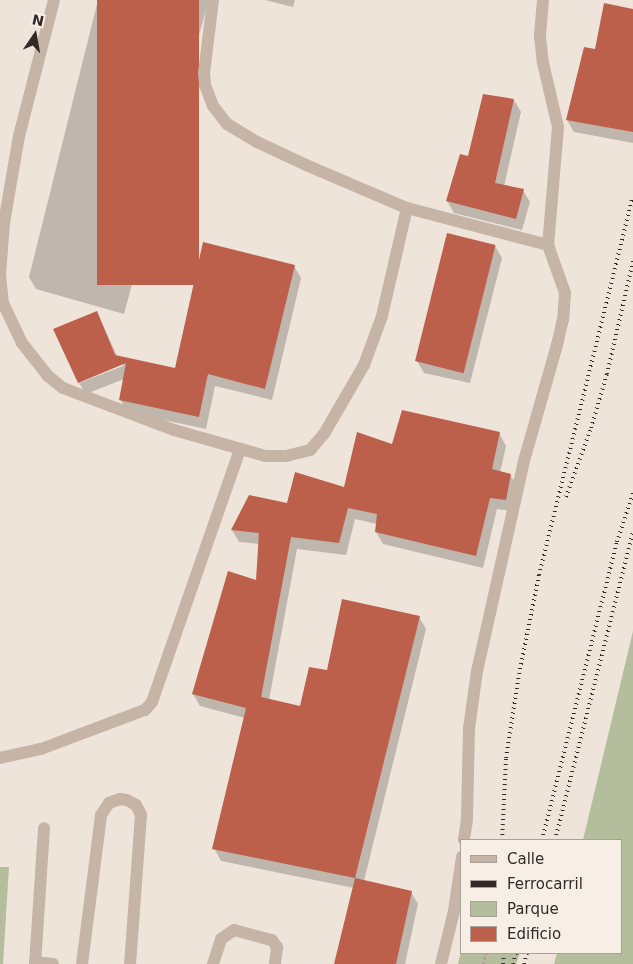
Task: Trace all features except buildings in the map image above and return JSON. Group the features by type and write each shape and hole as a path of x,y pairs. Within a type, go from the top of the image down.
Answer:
{"lane":[{"path":"54,0 19,136 10,184 0,275 3,303 27,349 48,376 64,388 174,430 265,456 286,456 310,450 324,434 364,365 382,316 407,208"},
{"path":"213,0 204,73 205,85 213,106 227,124 242,134 298,161 407,208 548,246"},
{"path":"464,839 467,820 469,729 477,671 524,461 563,319 565,293 548,246 558,127 543,63 540,36 543,0"},
{"path":"0,758 42,748 144,710 152,702 240,449"},
{"path":"82,964 100,815 109,803 120,799 136,805 141,815 130,964"},
{"path":"44,828 35,963 52,964"},
{"path":"441,964 454,911 460,870"},
{"path":"213,964 218,944 224,935 234,930 272,940 277,946 275,964"}],"green space":[{"path":"633,631 633,964 554,964 557,954 623,954 623,839 583,839"},
{"path":"0,867 9,867 3,964 0,964"},
{"path":"460,954 520,954 516,964 458,964"}],"railway":[{"path":"502,839 506,758 519,674 539,575 633,196"},
{"path":"566,497 591,428 607,374 633,261"},
{"path":"542,839 617,542 633,493"},
{"path":"555,839 633,531"},
{"path":"503,964 504,954"},
{"path":"513,964 516,954"},
{"path":"524,964 527,954"}]}
